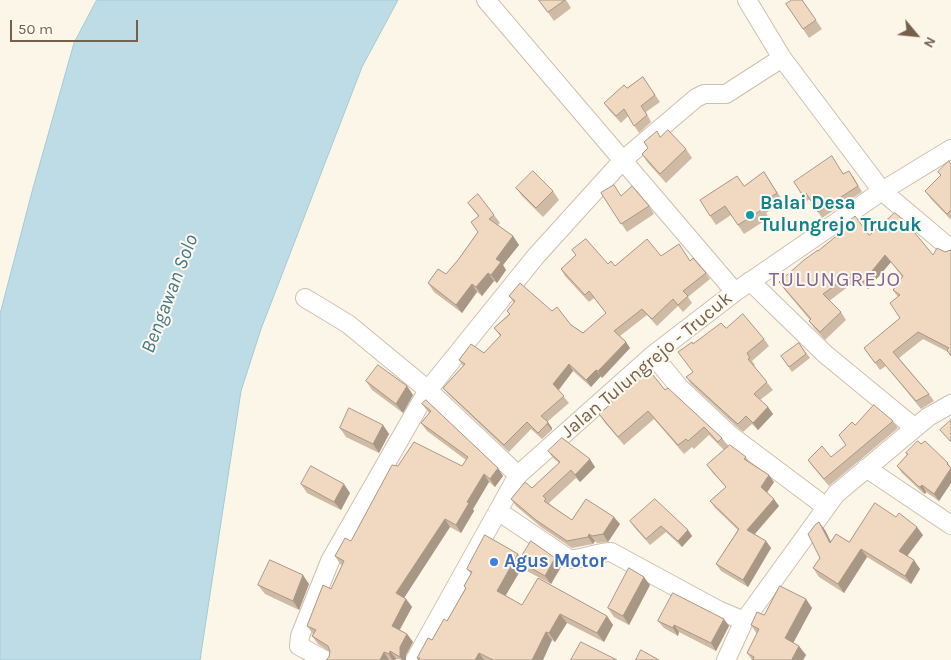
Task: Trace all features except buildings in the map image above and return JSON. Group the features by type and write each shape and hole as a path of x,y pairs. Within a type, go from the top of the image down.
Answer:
{"street":[{"path":"486,0 735,292"},
{"path":"747,0 782,58 882,192 951,248"},
{"path":"325,660 297,653 300,636 330,561 428,390 536,256 623,160 696,98 704,94 726,94 782,58"},
{"name":"Jalan Tulungrejo - Trucuk","path":"414,660 518,475 653,355 735,292 882,192 951,150"},
{"path":"750,281 825,354 915,428"},
{"path":"305,298 348,324 428,390 518,475"},
{"path":"653,355 679,387 730,435 826,506"},
{"path":"726,660 744,621 836,494 928,417 951,404"},
{"path":"866,468 951,525"},
{"path":"498,511 569,558 575,559 602,552 611,552 718,610 744,621"}],"water":[{"name":"Bengawan Solo","path":"97,0 398,0 362,67 261,329 241,391 200,660 0,660 0,314 74,43"}],"place":[{"name":"Balai Desa Tulungrejo Trucuk","path":"750,215"},
{"name":"Agus Motor","path":"494,562"}],"district":[{"name":"TULUNGREJO","path":"835,280"}]}
